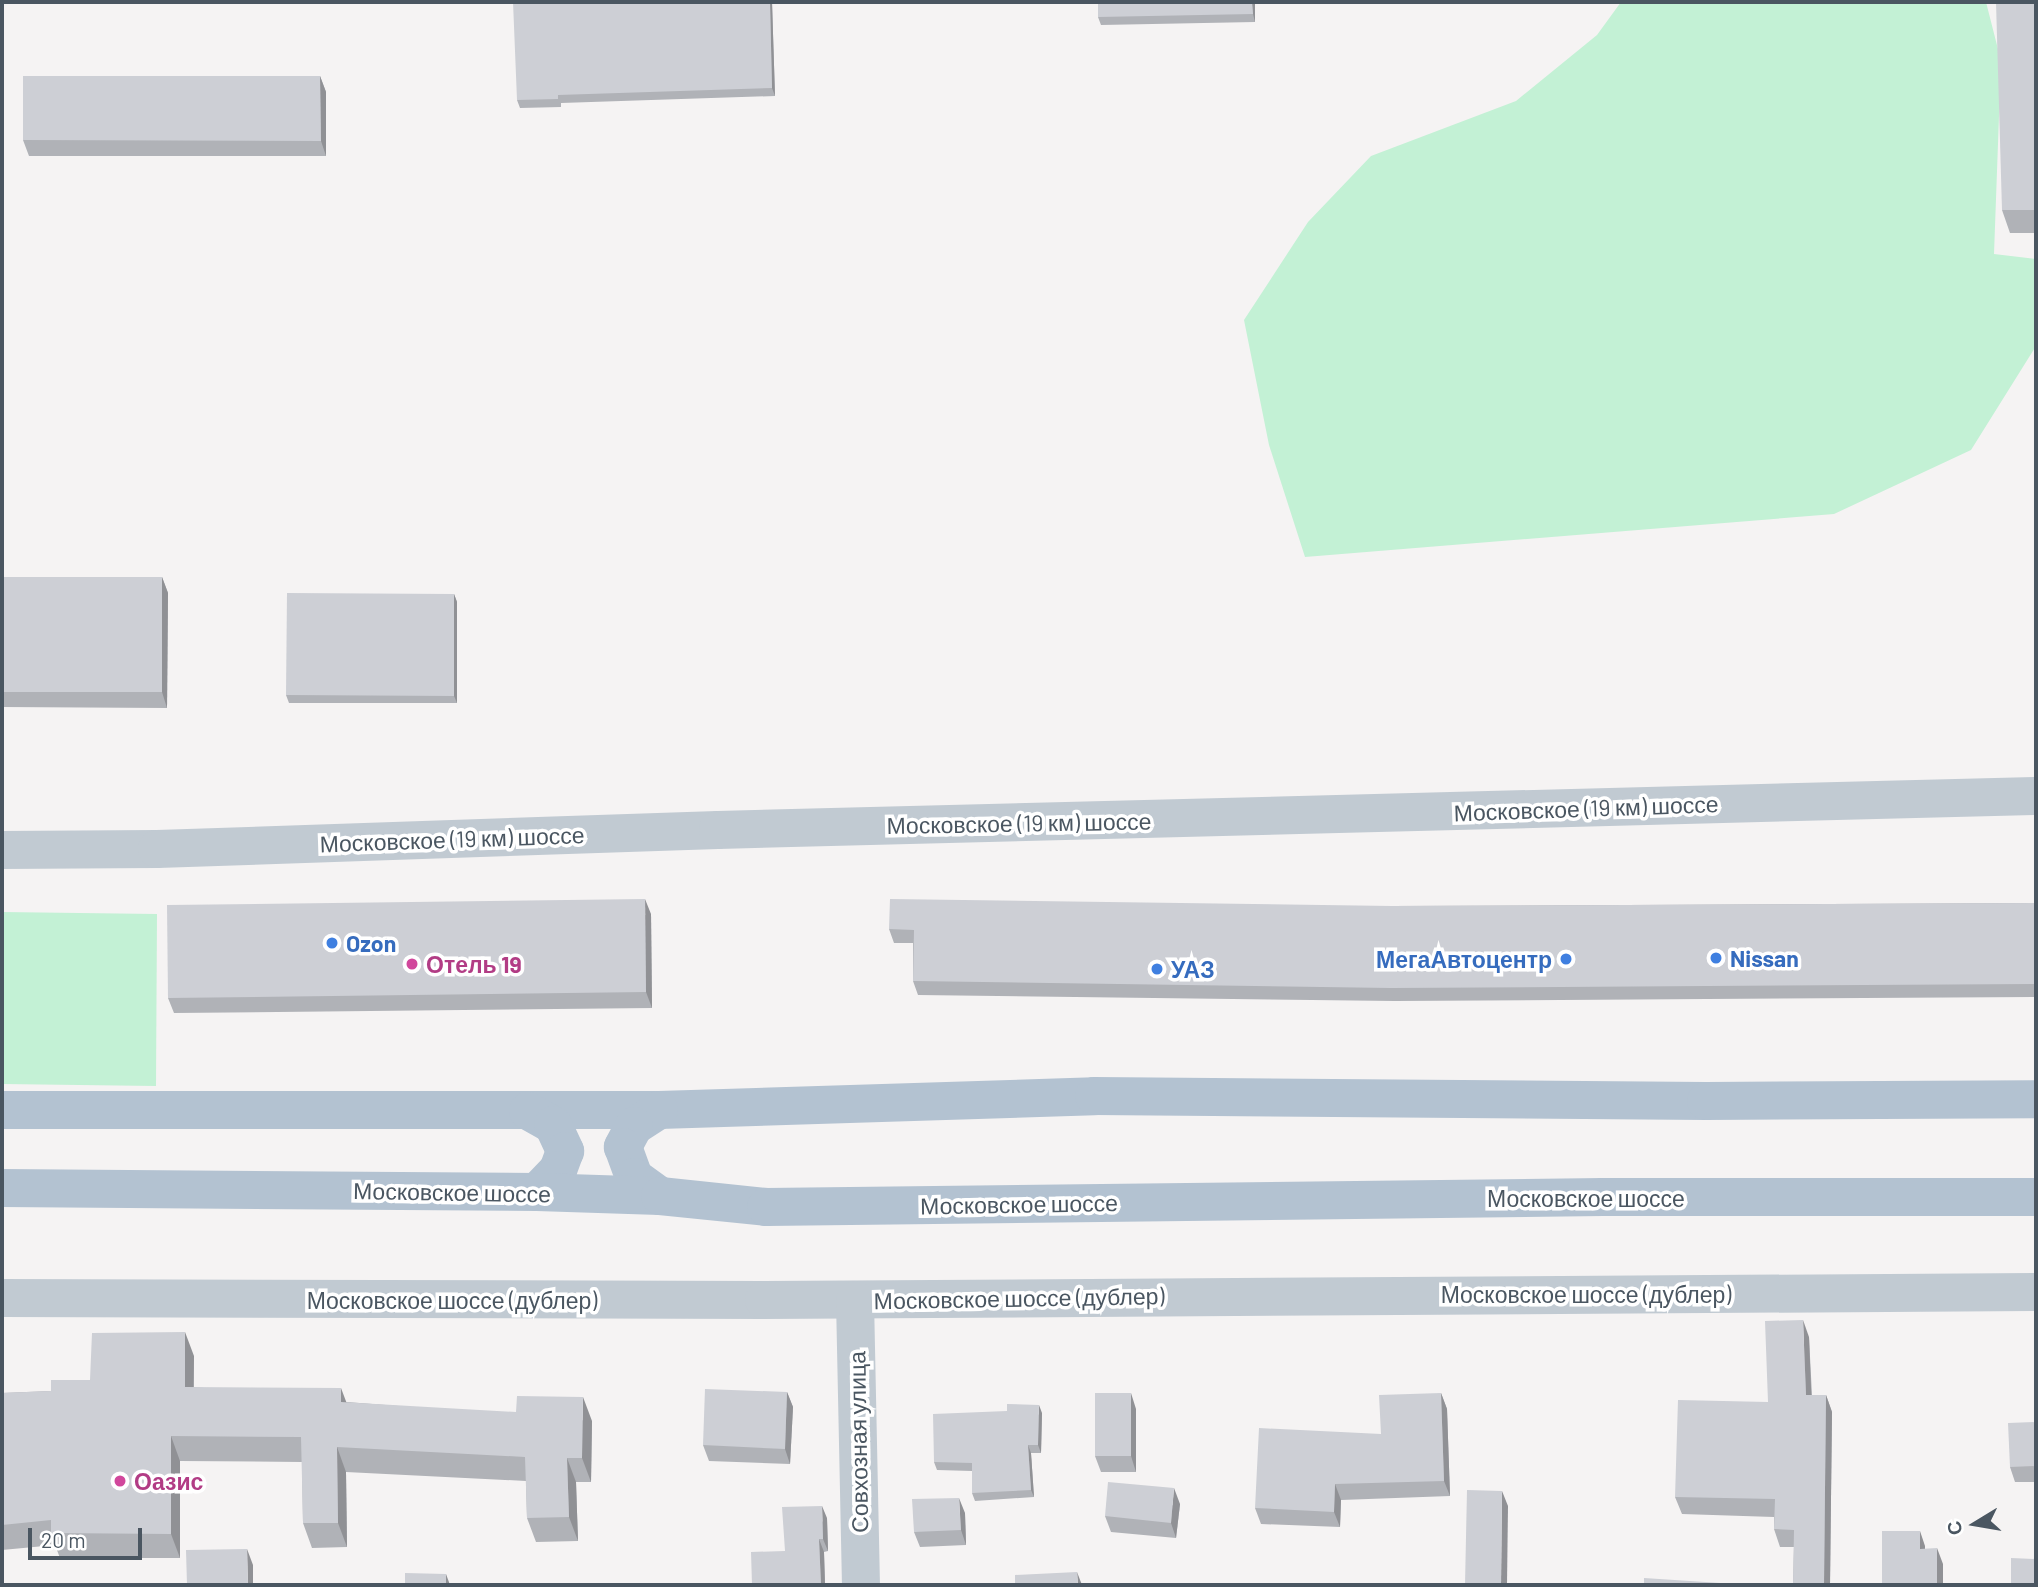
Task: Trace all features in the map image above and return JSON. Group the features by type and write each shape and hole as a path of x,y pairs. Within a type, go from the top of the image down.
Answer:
{"main road":[{"path":"2,1110 659,1110 1094,1096 1706,1101 2036,1099"},
{"path":"659,1110 634,1126 623,1147 635,1177 660,1196"},
{"path":"528,1111 554,1125 565,1151 558,1170 537,1192"},
{"name":"Московское шоссе","path":"2,1188 537,1192 660,1196 766,1207 1603,1197 2036,1197"}],"street":[{"name":"Московское (19 км) шоссе","path":"2,850 157,849 718,830 2036,796"},
{"name":"Московское шоссе (дублер)","path":"2,1298 855,1300 2036,1292"},
{"name":"Совхозная улица","path":"855,1300 861,1585"}],"green space":[{"path":"1621,2 1986,2 2001,61 1994,254 2036,259 2036,346 1971,450 1834,514 1305,557 1269,445 1244,320 1308,222 1371,156 1516,101 1597,35"},
{"path":"2,912 157,914 156,1086 2,1084"}],"building":[{"path":"513,2 770,2 772,88 558,95 558,99 517,100"},
{"path":"1098,2 1252,2 1253,14 1098,17"},
{"path":"1996,2 2036,2 2036,210 2002,210"},
{"path":"23,76 320,76 321,141 23,140"},
{"path":"2,577 162,577 162,692 2,692"},
{"path":"287,593 454,594 454,696 286,695"},
{"name":"Отель 19","path":"645,899 646,992 168,998 167,905"},
{"path":"890,899 1392,906 2036,903 2036,984 1391,988 913,981 914,930 889,929"},
{"path":"1803,1320 1806,1395 1826,1395 1824,1585 1793,1585 1794,1530 1774,1529 1775,1499 1675,1497 1678,1400 1768,1402 1765,1321"},
{"path":"185,1332 185,1387 341,1388 341,1402 516,1412 517,1396 583,1397 582,1458 567,1458 569,1517 527,1518 525,1457 337,1447 338,1523 303,1523 301,1437 171,1436 171,1534 51,1533 51,1520 2,1525 2,1393 51,1391 51,1380 90,1380 92,1333"},
{"path":"705,1389 787,1392 785,1449 703,1445"},
{"path":"1095,1393 1131,1393 1131,1456 1095,1456"},
{"path":"1441,1393 1444,1481 1335,1484 1334,1512 1255,1508 1259,1428 1381,1434 1379,1395"},
{"path":"1007,1404 1039,1405 1038,1445 1028,1445 1031,1490 972,1493 972,1463 934,1462 933,1414 1007,1411"},
{"path":"2036,1422 2036,1466 2010,1467 2008,1423"},
{"path":"1108,1482 1174,1488 1171,1523 1105,1516"},
{"path":"1467,1490 1502,1491 1501,1585 1465,1585"},
{"path":"959,1498 961,1530 914,1532 912,1499"},
{"path":"822,1506 823,1539 819,1539 821,1585 752,1585 751,1552 785,1551 782,1507"},
{"path":"1882,1531 1920,1531 1920,1549 1937,1548 1937,1585 1882,1585"},
{"path":"247,1549 248,1585 187,1585 186,1550"},
{"path":"2011,1558 2036,1559 2036,1585 2011,1585"},
{"path":"1077,1572 1078,1585 1015,1585 1015,1575"},
{"path":"405,1573 446,1574 446,1585 405,1585"},
{"path":"1644,1578 1751,1585 1644,1585"}],"place":[{"name":"Ozon","path":"332,943"},
{"name":"Nissan","path":"1716,958"},
{"name":"МегаАвтоцентр","path":"1566,959"},
{"name":"Отель 19","path":"412,964"},
{"name":"УАЗ","path":"1157,969"},
{"name":"Оазис","path":"120,1481"}]}
